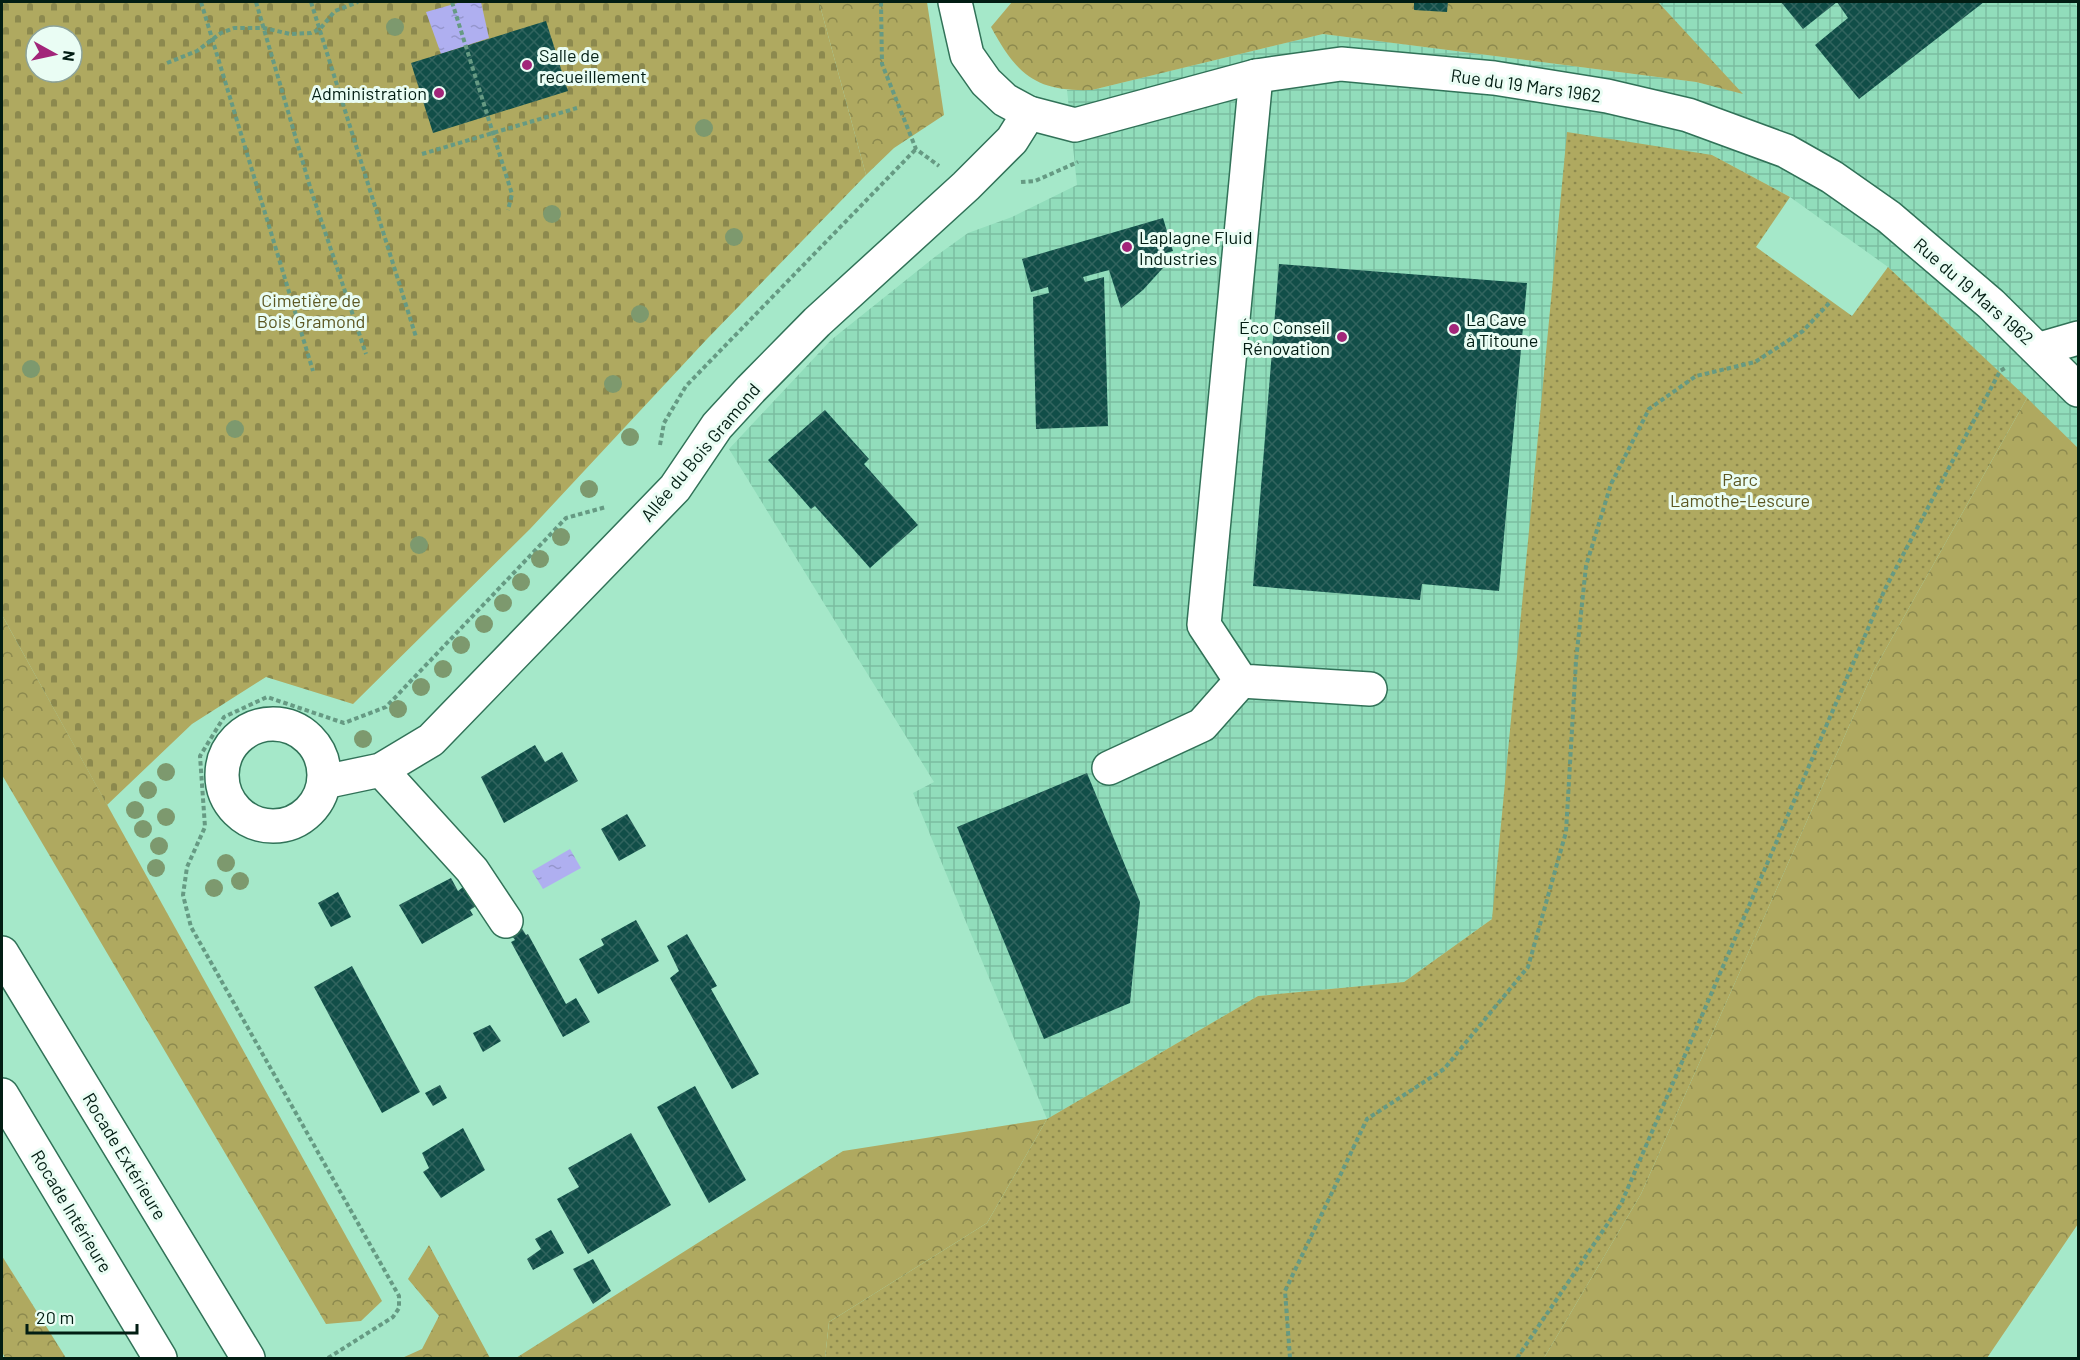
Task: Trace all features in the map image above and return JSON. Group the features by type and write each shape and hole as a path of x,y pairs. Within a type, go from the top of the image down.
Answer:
{"main road":[{"name":"Rue du 19 Mars 1962","path":"955,2 967,55 1005,100 1029,112 1075,125 1256,76 1341,64 1512,81 1607,96 1688,114 1786,151 1832,177 1889,217 2040,349 2079,390"},
{"path":"1240,681 1204,625 1256,76"},
{"name":"Allée du Bois Gramond","path":"324,782 381,770 431,741 675,488 717,426 752,389 817,322 966,186 1012,140 1029,112"},
{"path":"2040,349 2079,338"},
{"path":"1240,681 1370,688"},
{"path":"1109,768 1202,725 1240,681"},
{"path":"381,770 472,870 506,921"},
{"name":"Rocade Extérieure","path":"2,953 248,1359"},
{"name":"Rocade Intérieure","path":"2,1095 160,1359"}],"path":[{"path":"201,2 314,370"},
{"path":"256,2 311,190 366,354"},
{"path":"311,2 416,337"},
{"path":"167,63 197,51 221,33 234,28 264,28 301,35 320,28 335,12 358,2"},
{"path":"881,2 882,64 916,149 966,186 1035,181 1079,161"},
{"path":"453,3 512,194 508,210"},
{"path":"422,154 577,108"},
{"path":"659,452 664,423 686,386 916,149"},
{"path":"1290,1359 1285,1291 1367,1119 1444,1069 1528,967 1566,832 1576,661 1586,566 1611,484 1649,409 1696,376 1755,362 1803,332 1832,301"},
{"path":"1517,1359 1621,1204 1885,589 2000,371 2040,349"},
{"path":"328,1359 393,1317 399,1308 399,1296 191,927 183,895 187,867 205,827 200,756 224,717 267,697 344,723 386,707 566,518 609,506"}],"shaded area":[{"path":"1658,2 2074,2 2078,8 2078,448 1888,267 1790,197 1712,155 1492,919 1404,982 1258,996 1047,1119 913,793 934,782 729,449 831,340 936,256 968,233 1012,217 1077,185 1067,90 1092,90 1323,34 1696,82 1741,93"}],"green space":[{"name":"Cimetière de Bois Gramond","path":"2,2 819,2 866,175 707,339 530,529 353,704 266,677 192,724 107,805 2,615"},
{"path":"819,2 927,2 944,115 894,148 866,175"},
{"path":"1012,2 1658,2 1743,94 1696,82 1323,34 1092,90 1056,88 1042,84 1020,69 991,27"},
{"name":"Parc Lamothe-Lescure","path":"1567,132 1712,155 1790,197 1756,247 1852,316 1888,267 2027,398 1874,670 1641,1194 1544,1358 825,1358 829,1322 987,1223 1047,1119 1258,996 1404,982 1492,919"},
{"path":"2027,398 2078,448 2078,1224 1987,1358 1544,1358 1641,1194 1874,670"},
{"path":"2,615 382,1301 361,1321 326,1324 2,775"},
{"path":"1047,1119 987,1223 829,1322 825,1358 516,1358 843,1151"},
{"path":"429,1245 490,1358 402,1358 422,1349 439,1316 408,1279"},
{"path":"2,1256 66,1358 5,1358 2,1352"}],"water":[{"path":"461,2 481,2 489,38 441,54 426,12"},
{"path":"570,849 581,868 543,889 532,871"}],"building":[{"path":"1414,2 1448,2 1447,12 1414,10"},
{"path":"1781,2 1837,2 1803,29"},
{"path":"1837,2 1984,2 1859,99 1815,45 1848,18"},
{"path":"546,21 568,91 433,133 411,63"},
{"path":"1163,218 1173,251 1159,255 1160,262 1172,258 1143,290 1121,308 1109,270 1083,277 1085,282 1104,277 1108,426 1036,429 1033,297 1049,293 1048,287 1031,292 1022,259"},
{"path":"1279,264 1527,283 1499,591 1422,584 1420,600 1253,586"},
{"path":"825,410 869,459 864,464 918,525 870,568 815,506 811,509 768,460"},
{"path":"535,745 545,762 562,752 578,781 504,823 481,777"},
{"path":"1087,773 1140,902 1130,1003 1044,1039 957,827"},
{"path":"627,814 646,846 619,861 601,829"},
{"path":"451,878 458,891 467,884 479,904 470,910 473,915 422,944 399,905"},
{"path":"338,892 351,917 331,927 318,903"},
{"path":"636,920 659,961 598,994 579,959 604,945 601,939"},
{"path":"521,927 526,935 528,934 566,1004 576,998 590,1022 563,1037 511,942 515,940 509,932"},
{"path":"687,934 717,986 711,989 759,1074 732,1089 670,978 679,971 667,946"},
{"path":"352,966 420,1092 382,1113 314,987"},
{"path":"490,1025 501,1041 483,1052 473,1033"},
{"path":"440,1085 447,1098 433,1106 425,1093"},
{"path":"695,1086 746,1180 709,1203 657,1107"},
{"path":"463,1128 485,1170 441,1198 423,1172 429,1168 422,1153"},
{"path":"631,1133 671,1205 588,1254 557,1199 579,1187 568,1168"},
{"path":"551,1230 564,1253 533,1270 527,1259 541,1249 535,1239"},
{"path":"593,1259 611,1291 593,1304 573,1269"}],"place":[{"name":"Salle de recueillement","path":"527,65"},
{"name":"Administration","path":"439,93"},
{"name":"Laplagne Fluid Industries","path":"1127,247"},
{"name":"La Cave à Titoune","path":"1454,329"},
{"name":"Éco Conseil Rénovation","path":"1342,337"}]}
